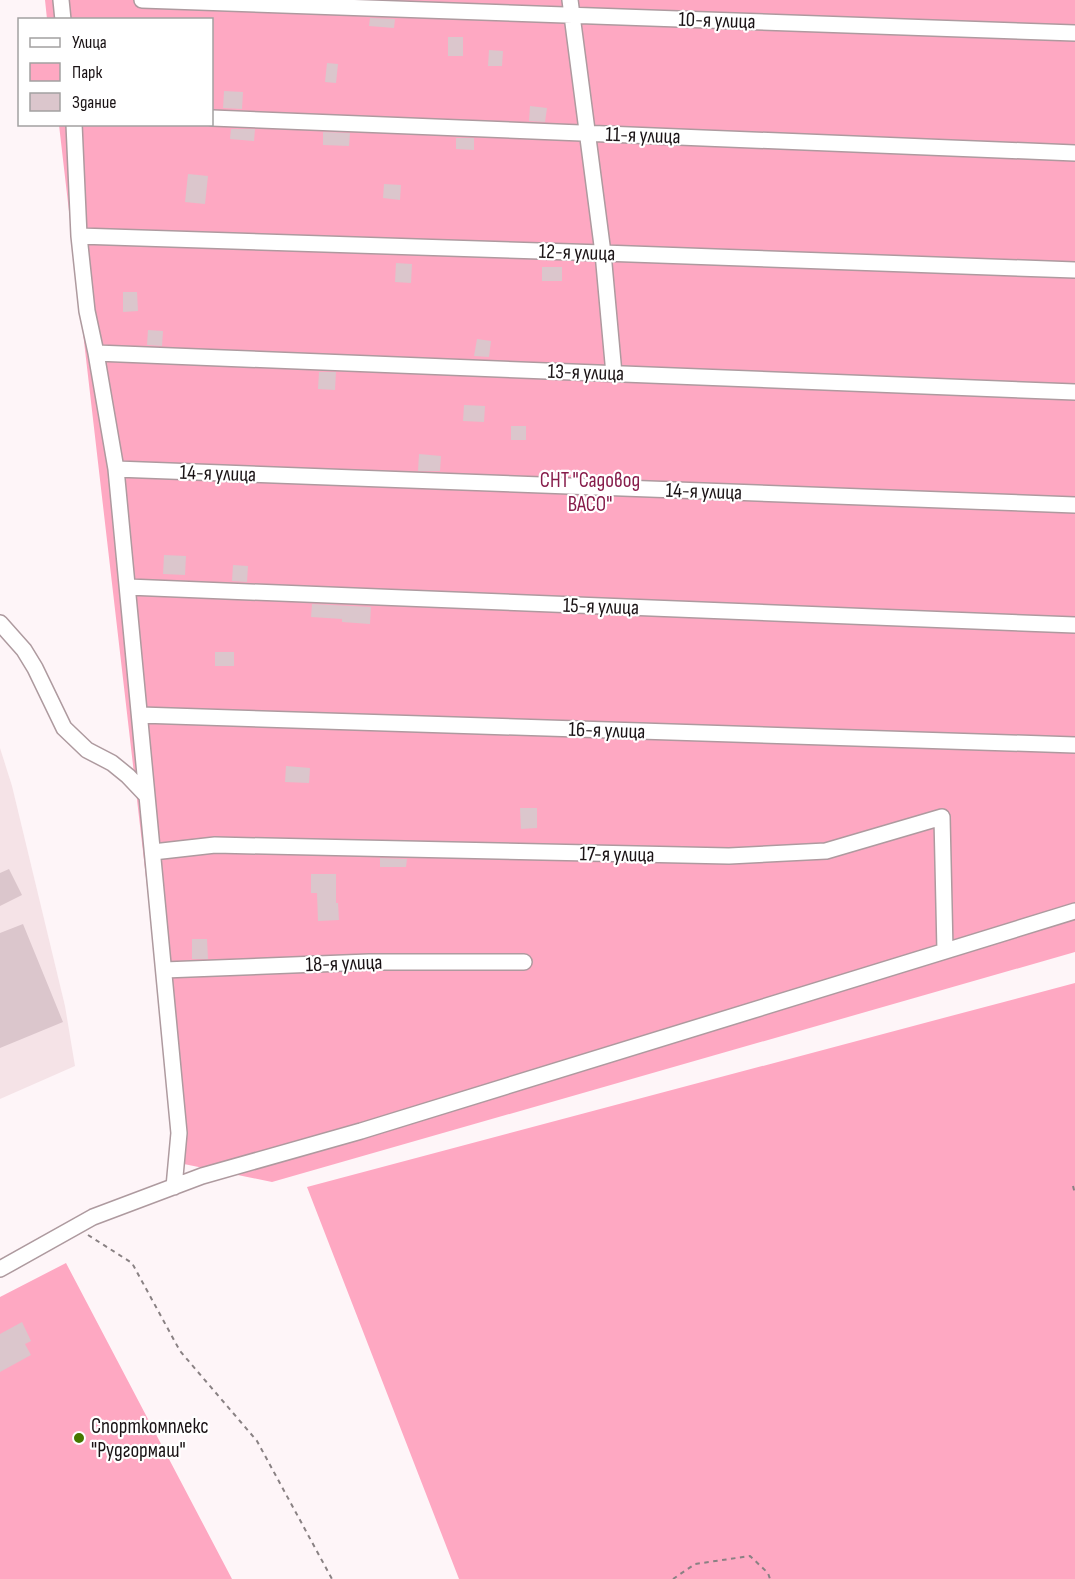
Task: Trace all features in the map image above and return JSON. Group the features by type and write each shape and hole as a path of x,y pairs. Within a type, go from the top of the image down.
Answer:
{"street":[{"path":"61,0 63,18"},
{"name":"10-я улица","path":"142,0 571,7 1075,33"},
{"path":"571,7 603,253 614,374"},
{"name":"11-я улица","path":"213,118 1075,153"},
{"path":"74,126 79,236 87,311 116,469 153,852 179,1132 174,1187"},
{"name":"12-я улица","path":"79,236 1075,270"},
{"name":"13-я улица","path":"96,353 1075,392"},
{"name":"14-я улица","path":"116,469 1075,505"},
{"name":"15-я улица","path":"128,587 1075,625"},
{"path":"0,623 24,650 35,668 64,728 87,750 112,763 128,776 147,796"},
{"name":"16-я улица","path":"140,715 1075,745"},
{"name":"17-я улица","path":"153,852 215,845 729,856 826,851 942,817 945,951"},
{"path":"0,1269 93,1217 202,1176 384,1124 1075,911"},
{"name":"18-я улица","path":"164,970 369,962 524,962"}],"path":[{"path":"1073,1186 1075,1194"},
{"path":"76,1227 132,1263 180,1351 256,1441 332,1579"},
{"path":"673,1579 695,1564 750,1556 768,1573 770,1579"}],"shaded area":[{"path":"0,748 12,786 65,1006 75,1066 0,1099"}],"green space":[{"name":"СНТ \"Садовод ВАСО\"","path":"45,0 1075,0 1075,952 272,1182 179,1163 59,126 213,126 213,18 47,18"},
{"path":"1075,983 1075,1579 459,1579 307,1187"},
{"name":"Спорткомплекс \"Рудгормаш\"","path":"66,1263 232,1579 0,1579 0,1297"}],"building":[{"path":"370,18 395,19 394,28 369,26"},
{"path":"448,37 463,37 463,56 448,56"},
{"path":"489,50 503,51 502,66 488,66"},
{"path":"327,63 338,64 336,83 325,82"},
{"path":"224,91 243,92 242,109 223,108"},
{"path":"530,106 547,108 545,122 529,121"},
{"path":"231,129 255,129 254,141 230,139"},
{"path":"323,132 350,133 349,146 323,145"},
{"path":"456,138 474,138 474,150 456,149"},
{"path":"188,174 208,176 205,204 185,202"},
{"path":"384,184 401,185 400,200 383,198"},
{"path":"396,263 412,264 411,283 395,282"},
{"path":"542,267 562,267 562,281 542,281"},
{"path":"123,292 137,292 138,311 123,312"},
{"path":"148,330 163,331 162,346 147,345"},
{"path":"477,339 491,341 489,357 474,356"},
{"path":"319,372 336,372 335,390 318,389"},
{"path":"464,405 485,406 484,422 463,421"},
{"path":"511,426 526,426 526,440 511,440"},
{"path":"419,454 441,456 440,471 418,471"},
{"path":"164,555 186,556 185,575 163,574"},
{"path":"233,565 248,566 247,582 232,581"},
{"path":"312,604 371,607 370,624 311,617"},
{"path":"215,652 234,652 234,666 215,666"},
{"path":"286,766 310,768 309,783 285,782"},
{"path":"520,808 537,808 537,828 521,829"},
{"path":"380,858 407,859 406,867 380,867"},
{"path":"9,869 22,895 0,906 0,873"},
{"path":"311,874 336,874 336,903 338,903 339,920 318,921 317,893 311,893"},
{"path":"23,924 63,1022 0,1048 0,933"},
{"path":"192,939 207,939 208,959 192,959"},
{"path":"22,1322 31,1341 25,1344 31,1355 0,1372 0,1334"}],"place":[{"name":"Спорткомплекс \"Рудгормаш\"","path":"79,1438"}]}
